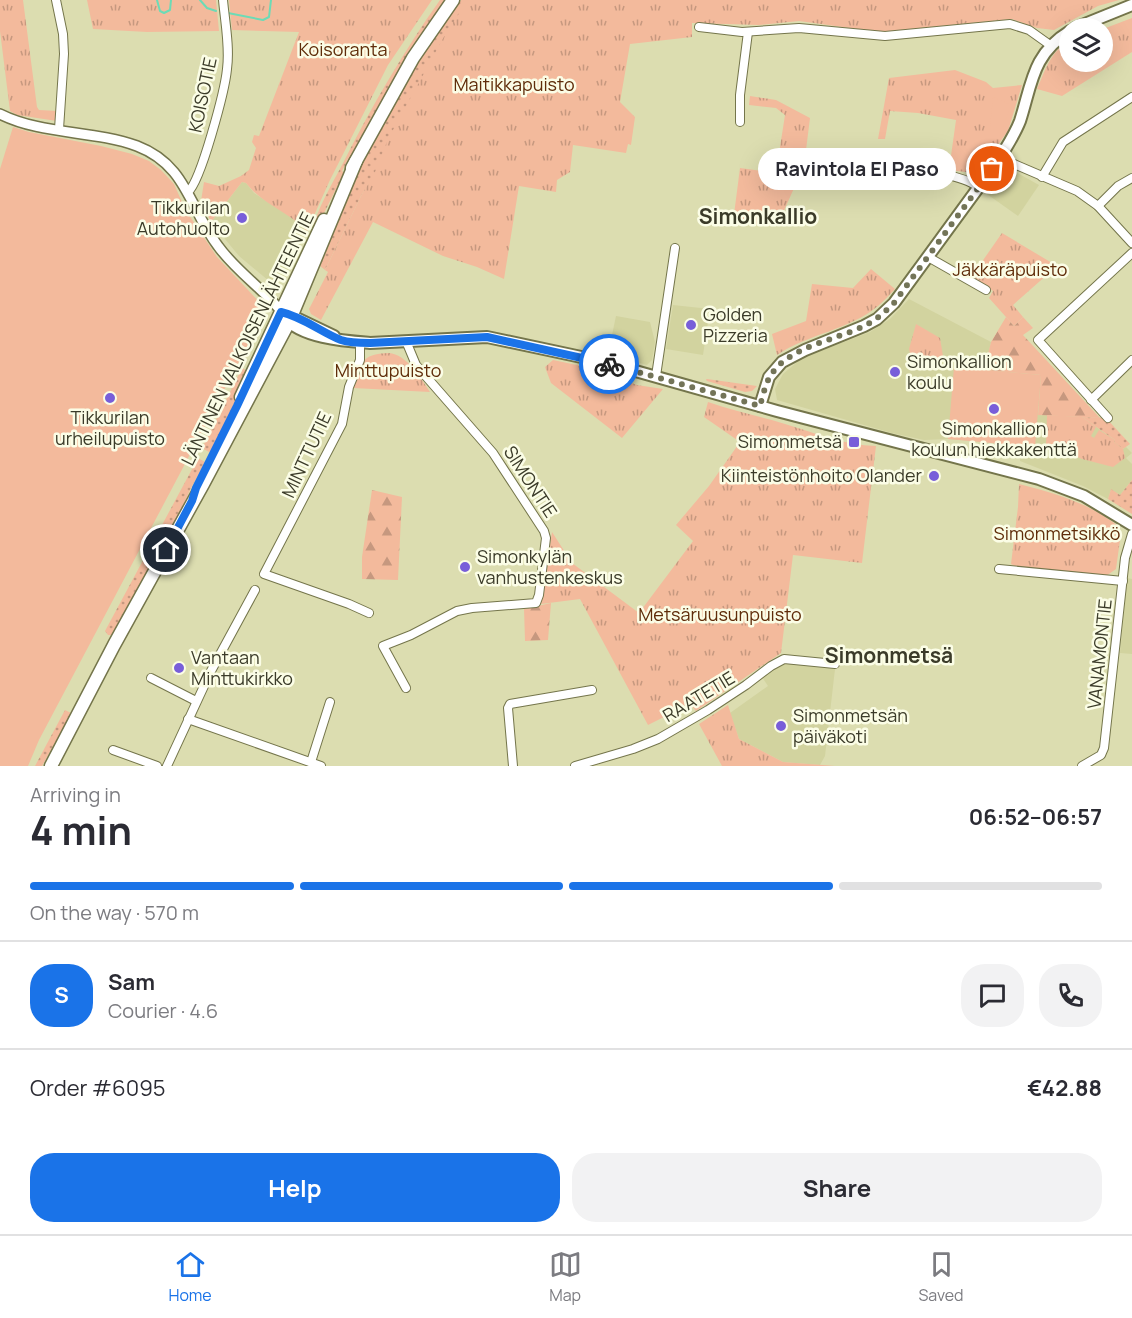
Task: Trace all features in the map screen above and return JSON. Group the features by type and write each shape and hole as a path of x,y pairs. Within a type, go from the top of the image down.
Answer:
{"main road":[{"name":"LÄNTINEN VALKOISENLÄHTEENTIE","path":"51,766 192,501 196,488 237,406 287,316 325,218 413,58 453,0"},
{"path":"1102,18 1132,5"},
{"path":"760,406 769,377 782,362 877,319 900,297 1000,158 1016,131 1039,60 1050,45 1059,39"},
{"path":"287,316 320,337 360,343 487,337 600,361 1063,487 1101,505 1132,525"}],"street":[{"path":"56,0 63,34 64,54 59,129"},
{"name":"KOISOTIE","path":"188,192 195,183 206,151 225,79 228,57 224,4"},
{"path":"699,27 748,32 799,28 885,36 1010,24 1029,30 1050,45"},
{"path":"740,122 740,95 748,32"},
{"path":"1042,177 1063,142 1132,97"},
{"path":"0,114 29,125 123,142 152,153 174,171 218,247 287,316"},
{"path":"1000,158 1077,191 1098,206 1132,243"},
{"path":"872,165 950,176 964,179 978,187"},
{"path":"1098,206 1118,186 1132,178"},
{"path":"656,376 675,249"},
{"path":"1108,418 1038,340 1132,253"},
{"path":"928,257 986,290"},
{"name":"SIMONTIE","path":"406,341 416,365 493,453 544,531 546,538 540,595 536,603 457,611 411,635 383,646 406,688"},
{"name":"MINTTUTIE","path":"360,343 360,360 349,387 342,424 264,574 369,613"},
{"path":"1091,400 1132,360"},
{"name":"VANAMONTIE","path":"1085,765 1101,755 1104,748 1127,550 1132,534"},
{"path":"999,569 1123,581"},
{"path":"167,766 196,701 255,590"},
{"name":"RAATETIE","path":"575,766 658,739 708,710 784,659 835,664"},
{"path":"151,678 196,701"},
{"path":"513,766 508,708 510,704 592,690"},
{"path":"311,762 330,702"},
{"path":"188,719 321,766"},
{"path":"113,750 157,766"}],"shaded area":[{"path":"1001,170 1012,170 1039,185 1018,216 984,192"},
{"path":"242,182 246,183 254,193 296,220 307,231 285,275 277,283 269,281 239,256 211,222"},
{"name":"Simonkallion koulu","path":"909,299 991,342 985,370 1041,375 1038,415 1082,417 1115,440 1123,449 1126,447 1132,453 1126,458 1132,464 1132,480 1120,495 1111,490 1108,499 1083,486 1020,461 1021,445 948,439 924,440 777,400 775,389 783,374 802,358 870,332 890,319"},
{"path":"673,305 710,309 703,355 666,349"},
{"path":"616,316 650,322 655,342 652,360 647,365 608,354"},
{"path":"1127,578 1132,579 1132,654 1120,653"},
{"name":"Simonmetsän päiväkoti","path":"785,662 835,669 825,756 820,765 783,762 739,739 730,713 768,686 762,677"}],"green space":[{"path":"0,0 23,0 37,107 39,110 58,111 57,121 17,115 10,111 0,31"},
{"path":"87,0 216,0 219,31 147,32 93,29"},
{"name":"Koisoranta","path":"229,0 432,0 388,65 307,231 260,197 246,183 242,182 211,222 201,201 204,182 219,186 249,170 256,148 252,142 254,135 259,136 299,32 232,30"},
{"path":"440,0 447,0 351,160 348,159 342,171 344,173 314,233 311,234 325,198 365,121 401,59"},
{"path":"461,0 479,0 387,159 362,194 325,270 320,266 352,186 374,139 408,78"},
{"name":"Maitikkapuisto","path":"468,0 1119,0 1098,6 1076,18 1059,18 1059,27 1054,30 1037,28 1012,19 879,32 799,21 759,25 692,23 692,37 630,44 620,102 635,117 631,145 628,144 626,153 573,145 570,172 557,180 556,192 519,186 504,279 443,256 373,222 321,320 311,314 309,309 328,272 325,270 362,194 373,177 388,139 446,33"},
{"path":"1132,18 1132,52 1113,64 1113,25"},
{"path":"1058,50 1059,72 1100,72 1062,96 1037,89 1049,62"},
{"path":"955,70 986,82 993,88 1022,85 1008,131 974,173 949,170 956,120 918,113 890,111 885,139 878,139 889,78"},
{"path":"750,96 776,100 810,118 804,166 777,226 733,222 740,168 776,173 785,115 776,108 749,105"},
{"path":"993,97 1009,104 1009,111 1000,134 990,127"},
{"name":"Tikkurilan urheilupuisto","path":"13,127 101,146 149,161 174,184 185,209 217,257 264,307 260,322 39,740 28,766 0,766 0,169"},
{"name":"Jäkkäräpuisto","path":"1002,233 1057,266 1013,305 1023,317 1014,326 989,298 993,291 972,276"},
{"path":"871,269 895,289 880,304 854,321 777,355 772,334 806,321 812,284 853,288"},
{"path":"1006,317 1014,326 1023,317 1033,328 1023,335 1100,418 1038,415 1041,375 984,370 991,342"},
{"path":"916,324 940,338 943,356 941,362 910,353"},
{"name":"Minttupuisto","path":"389,353 407,362 430,392 353,388 361,366 367,358 372,355"},
{"path":"553,360 591,368 637,385 663,389 622,438 551,383 545,367"},
{"name":"Simonkallion koulun hiekkakenttä","path":"954,367 1041,375 1035,447 948,439"},
{"path":"242,368 249,372 212,451 209,452 202,448"},
{"path":"706,379 757,386 752,391 745,392"},
{"name":"Metsäruusunpuisto","path":"708,402 841,441 876,446 862,563 793,555 781,653 696,711 690,704 648,725 580,599 541,604 552,532 572,563 639,613 693,541 676,525 709,486 740,442 704,417"},
{"path":"1047,415 1082,417 1096,427 1091,436 1094,438 1099,430 1115,440 1114,442 1123,449 1125,458 1113,467 1082,459 1064,451 1062,454 1046,445"},
{"path":"1082,417 1106,418 1130,444 1123,449 1114,442 1115,440"},
{"path":"198,458 205,462 173,528 114,635 108,635 105,631"},
{"path":"1132,480 1132,514 1108,499 1111,489 1120,495"},
{"name":"Simonmetsikkö","path":"1019,484 1083,505 1118,526 1121,533 1116,569 1106,576 1019,568 1011,564"},
{"path":"372,490 402,497 398,580 362,579 362,557"},
{"path":"551,603 548,640 525,641 524,609"},
{"path":"728,705 739,739 783,762 835,766 722,766 699,724"},
{"path":"65,710 71,713 70,716 42,766 35,766"}],"waterway":[{"path":"157,0 160,11 164,13 170,10 171,0"},
{"path":"200,0 207,8 216,11"},
{"path":"228,13 263,20 269,17 271,0"}],"way so far":[{"path":"609,364 760,406 769,377 782,362 790,356 877,319 900,297 992,169"}],"place":[{"name":"Ravintola El Paso","path":"992,169"},
{"name":"Tikkurilan Autohuolto","path":"242,218"},
{"name":"Golden Pizzeria","path":"691,325"},
{"name":"Simonkallion koulu","path":"895,372"},
{"name":"Tikkurilan urheilupuisto","path":"110,398"},
{"name":"Simonkallion koulun hiekkakenttä","path":"994,409"},
{"name":"Simonmetsä","path":"854,442"},
{"name":"Kiinteistönhoito Olander","path":"934,476"},
{"name":"Simonkylän vanhustenkeskus","path":"465,567"},
{"name":"Vantaan Minttukirkko","path":"179,668"},
{"name":"Simonmetsän päiväkoti","path":"781,726"}],"district":[{"name":"Simonkallio","path":"758,217"},
{"name":"Simonmetsä","path":"889,656"}],"route":[{"path":"166,550 192,501 196,488 281,312 292,314 342,340 353,342 370,343 476,336 609,364"}]}
